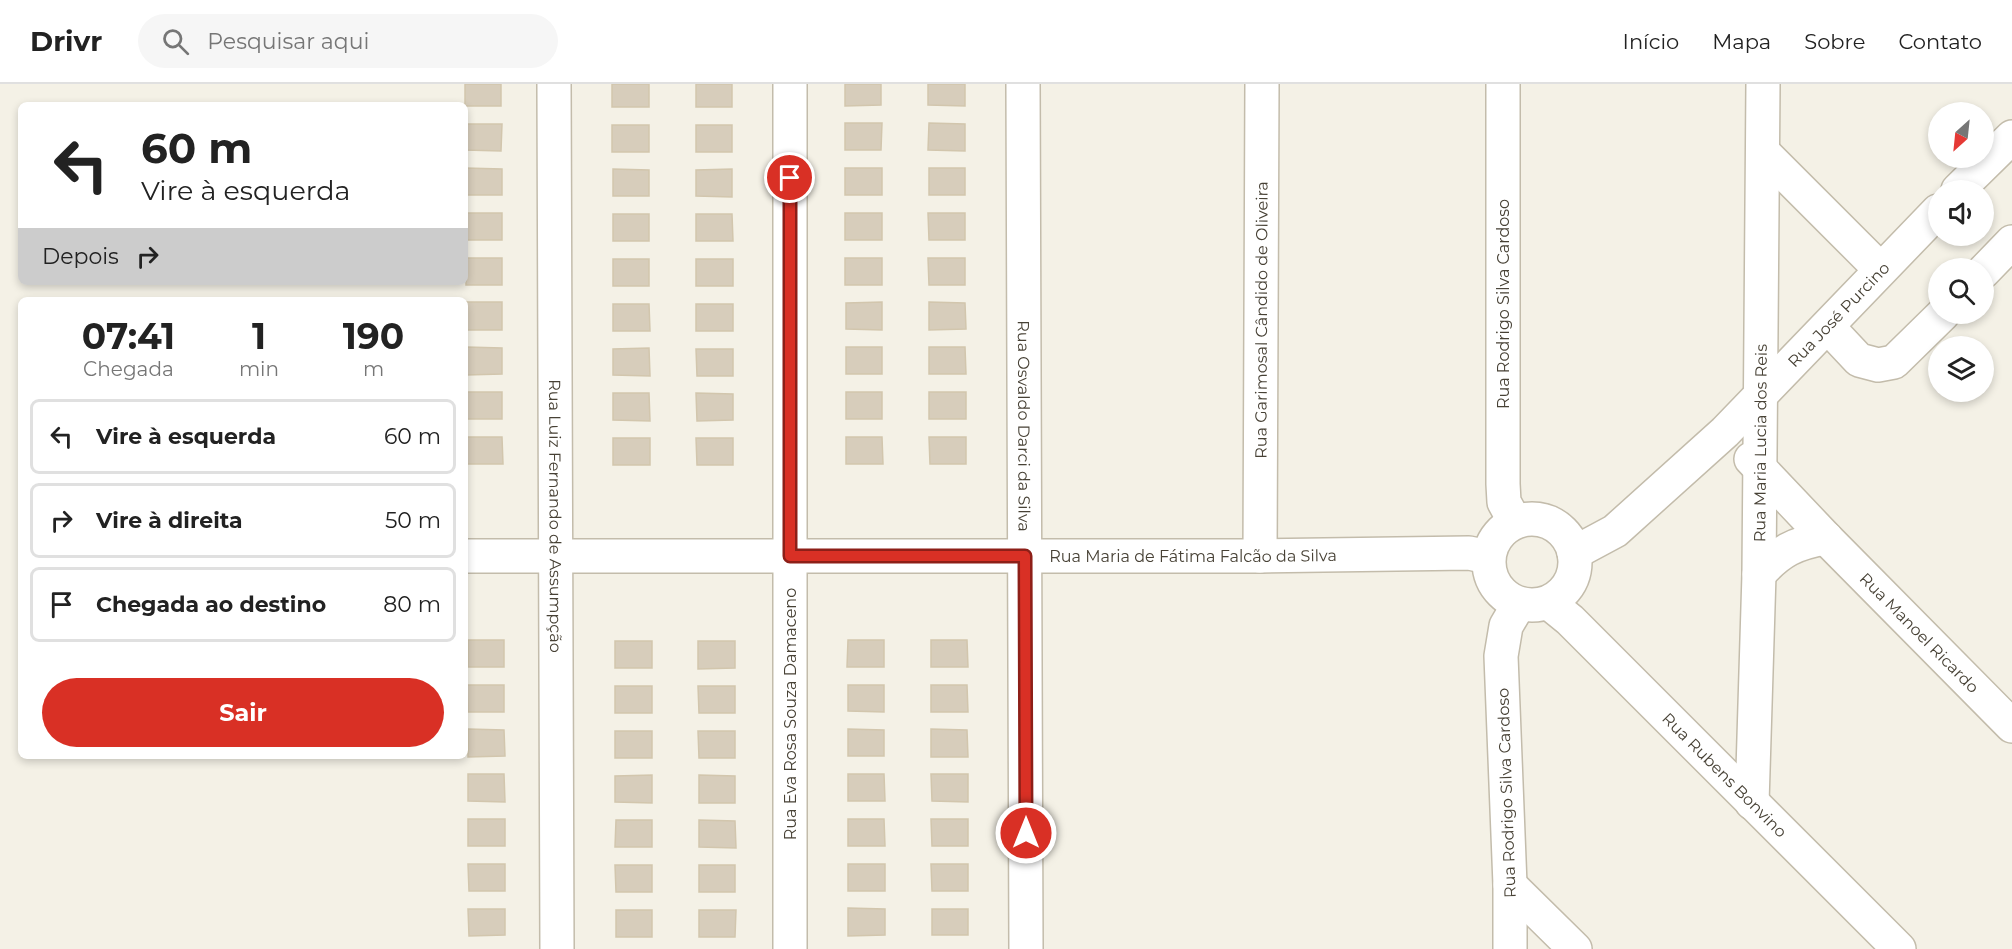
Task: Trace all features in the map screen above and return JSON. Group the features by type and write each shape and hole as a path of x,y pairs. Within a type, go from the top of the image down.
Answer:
{"street":[{"name":"Rua Luiz Fernando de Assumpção","path":"554,84 557,949"},
{"name":"Rua Eva Rosa Souza Damaceno","path":"790,84 790,949"},
{"name":"Rua Osvaldo Darci da Silva","path":"1023,84 1026,949"},
{"name":"Rua Garimosal Cândido de Oliveira","path":"1260,556 1262,84"},
{"name":"Rua Rodrigo Silva Cardoso","path":"1503,84 1503,484 1504,502 1515,522"},
{"name":"Rua Maria Lucia dos Reis","path":"1752,802 1759,574 1763,84"},
{"path":"1968,180 2012,137"},
{"path":"1762,152 1880,269"},
{"name":"Rua José Purcino","path":"1574,553 1615,531 1725,432 1928,221"},
{"path":"1994,261 2012,242"},
{"path":"1828,327 1859,360 1878,365 1893,362 1932,324"},
{"name":"Rua Manoel Ricardo","path":"1725,432 2012,726"},
{"path":"1529,519 1545,520 1558,527 1568,539 1574,553 1575,568 1571,582 1562,595 1534,603 1505,597 1494,586 1489,572 1488,557 1492,542 1502,530 1515,522 1529,519"},
{"path":"1759,574 1788,548 1806,541 1826,538"},
{"name":"Rua Maria de Fátima Falcão da Silva","path":"468,556 1260,556 1469,553 1488,557"},
{"name":"Rua Rodrigo Silva Cardoso","path":"1510,949 1510,885 1501,656 1506,626 1534,603"},
{"name":"Rua Rubens Bonvino","path":"1534,603 1570,620 1899,949"},
{"path":"1510,885 1575,949"}],"building":[{"path":"465,84 501,84 501,106 468,106 468,102 465,102"},
{"path":"612,84 649,84 649,107 612,107"},
{"path":"696,84 732,84 732,107 696,107"},
{"path":"845,84 881,84 881,105 845,106"},
{"path":"928,84 965,84 965,106 928,105"},
{"path":"845,123 882,123 881,150 845,150"},
{"path":"929,123 965,124 965,151 928,150"},
{"path":"468,124 502,124 501,151 468,150"},
{"path":"612,125 649,125 649,152 612,152"},
{"path":"696,125 732,125 732,152 696,152"},
{"path":"468,168 502,169 502,195 468,195"},
{"path":"845,168 882,168 882,195 845,195"},
{"path":"929,168 965,168 965,195 929,195"},
{"path":"613,169 649,170 649,196 613,196"},
{"path":"732,169 732,197 696,196 696,170"},
{"path":"468,213 502,213 502,240 468,240"},
{"path":"845,213 882,213 882,240 845,240"},
{"path":"928,213 965,213 965,240 929,240"},
{"path":"613,214 649,214 649,241 613,241"},
{"path":"696,214 732,214 733,241 696,241"},
{"path":"468,258 502,258 502,285 468,285"},
{"path":"845,258 882,258 882,285 845,285"},
{"path":"928,258 965,258 965,285 929,285"},
{"path":"613,259 649,259 649,286 613,286"},
{"path":"696,259 733,259 733,286 696,286"},
{"path":"468,302 502,302 502,330 468,330"},
{"path":"882,302 882,330 846,329 846,303"},
{"path":"929,302 965,303 966,329 929,330"},
{"path":"613,304 649,304 650,331 613,331"},
{"path":"696,304 733,304 733,331 696,331"},
{"path":"468,347 502,348 502,374 468,375"},
{"path":"846,347 882,347 882,374 846,374"},
{"path":"929,347 965,347 966,374 929,374"},
{"path":"649,348 650,376 613,375 613,349"},
{"path":"696,349 733,349 733,376 697,376"},
{"path":"468,392 502,392 502,419 468,419"},
{"path":"846,392 882,392 882,419 846,419"},
{"path":"929,392 966,392 966,419 929,419"},
{"path":"613,393 649,393 650,421 613,420"},
{"path":"696,393 733,394 733,420 697,421"},
{"path":"468,437 502,437 503,464 468,464"},
{"path":"846,437 882,437 883,464 846,464"},
{"path":"929,437 966,437 966,464 930,464"},
{"path":"613,438 650,438 650,465 613,465"},
{"path":"696,438 733,438 733,465 697,465"},
{"path":"468,640 504,640 504,667 468,667"},
{"path":"848,640 884,640 884,667 847,667"},
{"path":"931,640 967,640 968,667 931,667"},
{"path":"615,641 652,641 652,668 615,668"},
{"path":"698,641 735,641 735,668 698,669"},
{"path":"468,685 504,685 504,712 468,712"},
{"path":"848,685 884,685 884,712 848,711"},
{"path":"931,685 967,685 968,712 931,712"},
{"path":"615,686 652,686 652,713 615,713"},
{"path":"698,686 735,686 735,713 699,713"},
{"path":"468,729 504,730 505,756 468,757"},
{"path":"848,729 884,730 884,756 848,756"},
{"path":"931,729 967,730 968,757 931,757"},
{"path":"615,731 652,731 652,758 615,758"},
{"path":"698,731 735,731 735,758 699,758"},
{"path":"468,774 504,774 505,802 468,801"},
{"path":"848,774 884,774 885,801 848,801"},
{"path":"931,774 968,774 968,802 932,801"},
{"path":"652,775 652,803 615,802 615,776"},
{"path":"699,775 735,776 735,803 699,803"},
{"path":"468,819 505,819 505,846 468,846"},
{"path":"848,819 884,819 885,846 848,846"},
{"path":"931,819 968,819 968,846 932,846"},
{"path":"616,820 652,820 652,847 615,847"},
{"path":"699,820 735,821 736,848 699,847"},
{"path":"468,864 505,864 505,891 469,891"},
{"path":"848,864 885,864 885,891 848,891"},
{"path":"931,864 968,864 968,891 932,891"},
{"path":"615,865 652,865 652,892 616,892"},
{"path":"699,865 735,865 735,892 699,892"},
{"path":"848,908 885,909 885,935 848,936"},
{"path":"468,909 505,909 505,935 469,936"},
{"path":"932,909 968,909 968,935 932,935"},
{"path":"616,910 652,910 652,937 616,937"},
{"path":"699,910 736,910 735,937 699,937"}],"route":[{"path":"790,178 790,556 1025,556 1026,833"}]}
